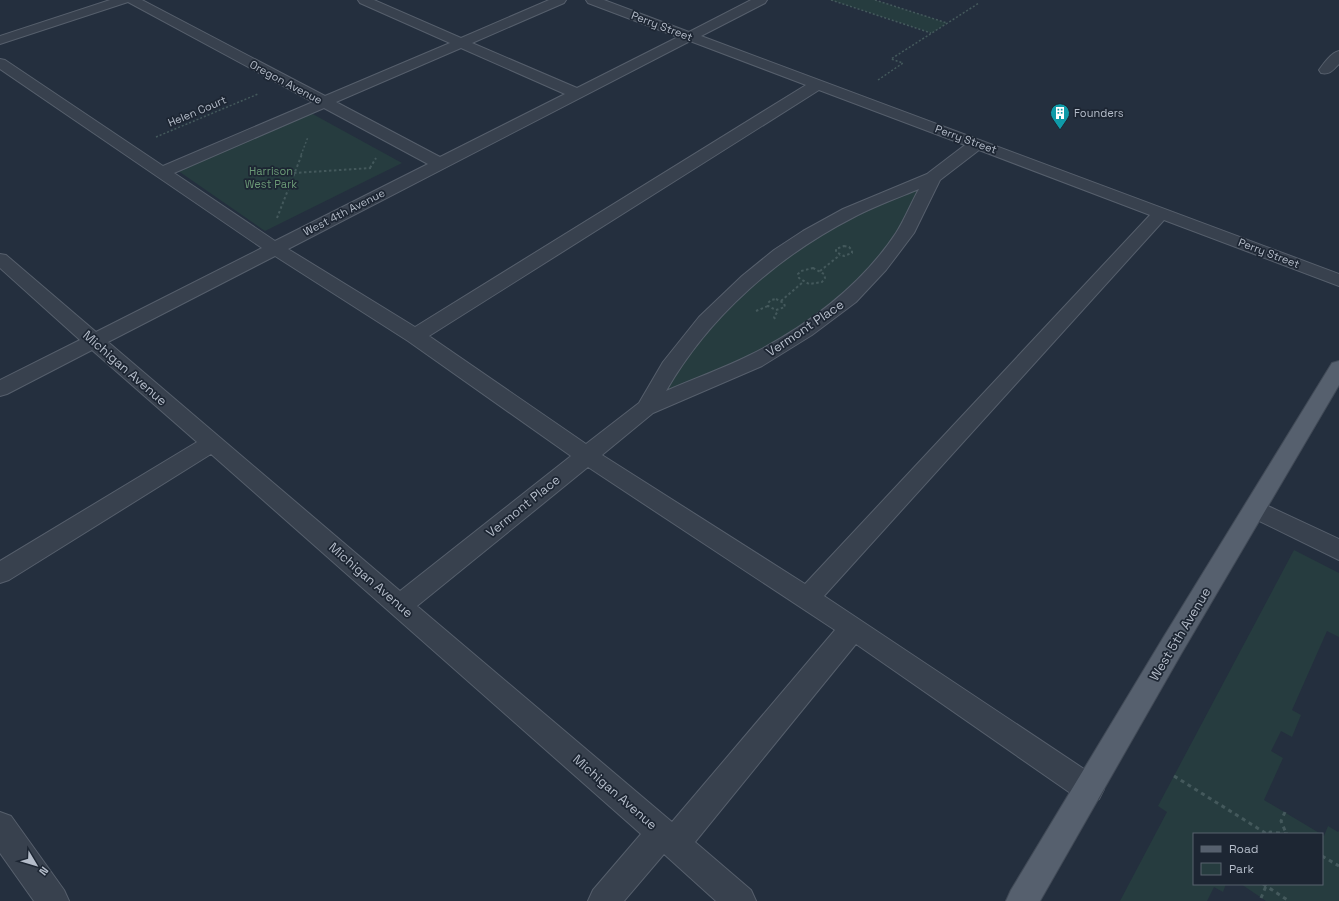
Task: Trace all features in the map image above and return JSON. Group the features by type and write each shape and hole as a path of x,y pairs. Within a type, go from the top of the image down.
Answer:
{"main road":[{"name":"West 5th Avenue","path":"1022,901 1172,646 1339,368"}],"street":[{"path":"0,40 123,0"},
{"name":"Oregon Avenue","path":"132,0 440,163"},
{"path":"364,0 577,94"},
{"path":"163,172 560,0"},
{"name":"Perry Street","path":"592,0 1339,280"},
{"name":"West 4th Avenue","path":"0,389 760,0"},
{"path":"1326,70 1339,54"},
{"path":"0,63 274,248 415,336 586,455 853,628 1089,789"},
{"path":"415,336 818,84"},
{"name":"Vermont Place","path":"646,408 670,367 706,321 748,280 780,254 809,235 849,213 933,177 977,144"},
{"name":"Vermont Place","path":"400,605 646,408 755,361 805,331 849,298 880,266 905,233 933,177"},
{"path":"807,598 1161,213"},
{"name":"Michigan Avenue","path":"0,259 740,901"},
{"path":"0,573 212,443"},
{"path":"1255,509 1339,550"},
{"path":"604,901 668,838 853,628"},
{"path":"0,827 53,901"}],"path":[{"path":"830,0 932,33"},
{"path":"875,0 947,23"},
{"path":"878,80 903,64 891,59 979,3"},
{"name":"Helen Court","path":"129,149 264,92"},
{"path":"274,224 309,135"},
{"path":"368,173 378,155"},
{"path":"294,173 371,168"},
{"path":"820,271 840,255 849,255 852,253 852,250 849,248 839,247 836,249 836,252 840,255"},
{"path":"813,268 820,271 824,274 825,278 822,282 816,284 804,282 799,278 798,274 801,270 813,268"},
{"path":"781,301 784,304 784,307 781,310 778,311 771,309 768,306 768,303 771,300 781,301 804,282"},
{"path":"1174,776 1267,833"},
{"path":"1285,812 1281,821 1287,833"},
{"path":"1323,857 1339,866"},
{"path":"1261,898 1265,885 1288,901"}],"green space":[{"path":"831,0 875,0 947,23 932,33"},
{"name":"Harrison West Park","path":"309,112 402,163 265,231 177,170"},
{"path":"933,177 905,233 805,331 646,408 670,367 780,254"},
{"path":"1294,550 1339,573 1339,637 1327,631 1292,710 1301,715 1292,737 1281,731 1271,751 1283,758 1264,800 1319,833 1193,833 1193,885 1226,885 1223,892 1214,887 1207,901 1120,901 1167,812 1158,806"},
{"path":"1328,826 1338,832 1339,831 1339,901 1266,901 1242,885 1323,885 1324,836"}],"place":[{"name":"Founders","path":"1060,130"}]}
